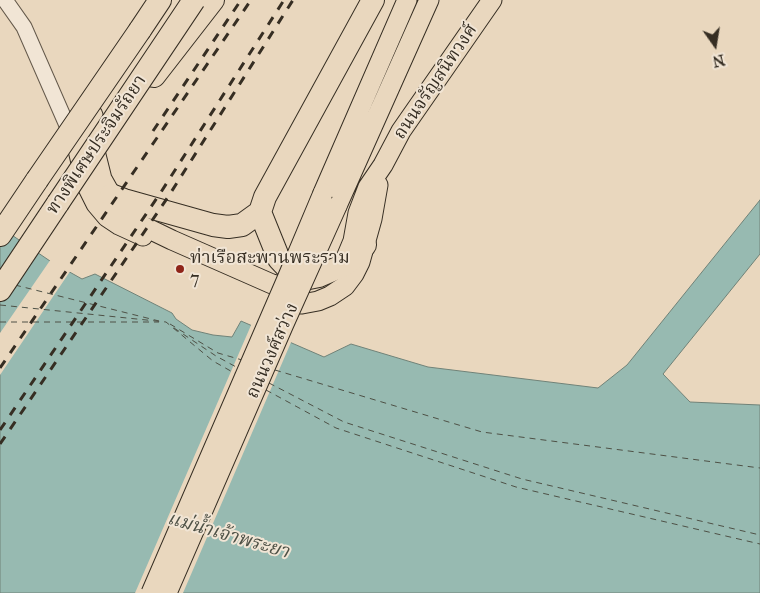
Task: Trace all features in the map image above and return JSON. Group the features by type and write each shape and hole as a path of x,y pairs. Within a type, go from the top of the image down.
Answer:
{"highway":[{"name":"ทางพิเศษประจิมรัถยา","path":"0,235 160,0"},
{"name":"ทางพิเศษประจิมรัถยา","path":"0,290 194,0"},
{"path":"113,121 138,96 213,0"},
{"path":"112,195 213,225 228,227 242,225 260,212 265,197 373,0"},
{"path":"260,212 279,259 297,278 319,276 342,266 354,258 365,245"}],"main road":[{"name":"ถนนจรัญสนิทวงศ์","path":"165,0 82,131 78,150 86,184 96,204 107,217 119,225 289,301 302,304 318,301 330,296 344,286 354,274 360,262 383,165"},
{"name":"ถนนจรัญสนิทวงศ์","path":"188,0 128,84 97,137 95,151 102,179 126,213 143,226 272,284 295,290 313,288 326,283 336,276 353,240 358,213 368,187 383,165 401,131 492,0"},
{"name":"ถนนวงศ์สว่าง","path":"151,593 407,0"},
{"name":"ถนนวงศ์สว่าง","path":"167,593 276,342 430,0"}],"street":[{"path":"5,0 24,27 78,150"}],"water":[{"name":"แม่น้ำเจ้าพระยา","path":"760,200 760,254 663,374 690,402 760,405 760,593 0,593 0,227 50,261 82,279 95,274 172,313 176,319 192,330 232,337 241,321 324,357 351,344 428,367 598,388 627,365"}],"pier":[{"path":"51,259 71,270 0,375 0,333"},
{"path":"252,323 292,340 183,593 135,593"}],"ferry route":[{"path":"15,285 159,321"},
{"path":"0,305 166,322 213,361 236,374"},
{"path":"0,322 159,322"},
{"path":"170,324 218,353 242,360"},
{"path":"174,328 238,368"},
{"path":"275,370 482,432 760,468"},
{"path":"269,383 344,422 522,479 760,535"},
{"path":"266,390 336,428 516,487 760,544"}],"railway":[{"path":"153,131 241,0"},
{"path":"0,368 251,0"},
{"path":"0,430 161,192 284,0"},
{"path":"0,444 168,197 293,0"}],"place":[{"name":"ท่าเรือสะพานพระราม 7","path":"180,269"}]}
